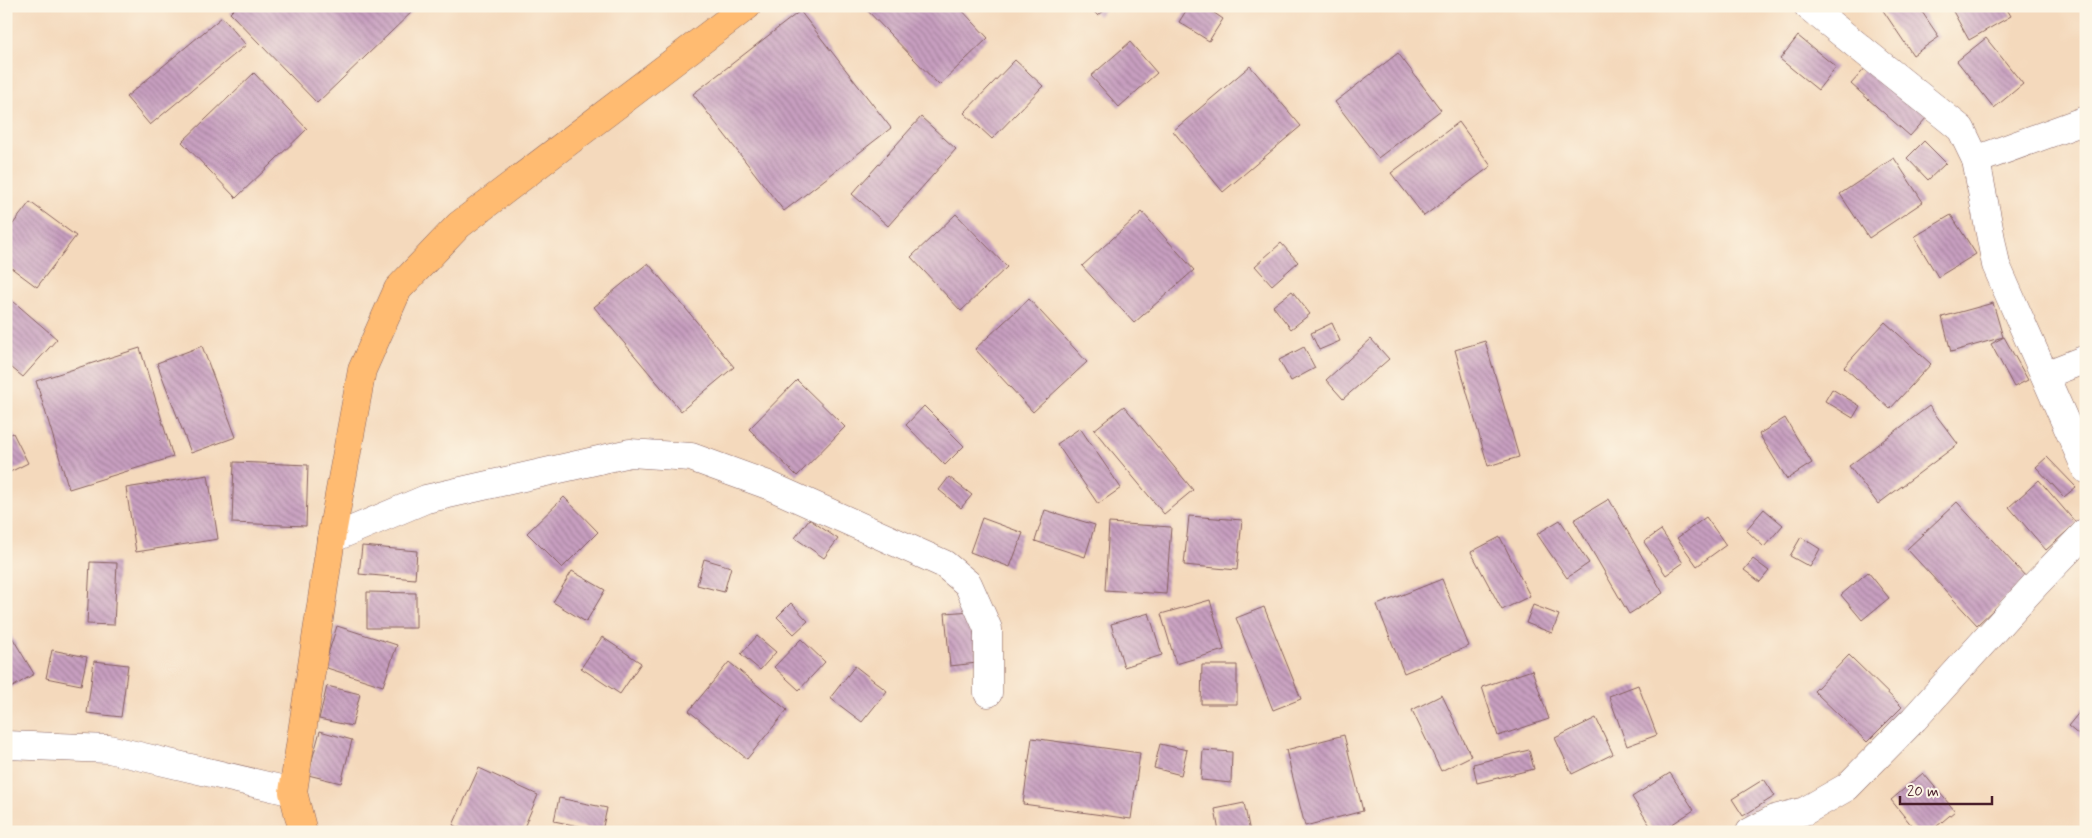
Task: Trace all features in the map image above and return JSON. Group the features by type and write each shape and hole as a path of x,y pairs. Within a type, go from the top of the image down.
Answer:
{"highway":[{"path":"302,832 293,792 331,539 362,370 398,289 459,225 747,6"}],"street":[{"path":"1808,6 1961,129 1976,160 1996,265 2086,469"},
{"path":"1976,160 2086,120"},
{"path":"2045,375 2086,359"},
{"path":"331,539 426,500 611,457 630,453 691,458 768,486 944,564 968,584 988,629 988,693"},
{"path":"1750,832 1774,819 1805,811 1847,787 1914,720 2035,585 2086,532"},
{"path":"6,745 109,749 293,792"}],"building":[{"path":"237,6 412,6 415,9 317,103 230,13"},
{"path":"863,6 958,6 988,38 939,85"},
{"path":"1089,6 1109,6 1098,16"},
{"path":"1189,6 1204,6 1223,19 1209,41 1179,22"},
{"path":"1880,6 1918,6 1939,37 1913,55"},
{"path":"1950,6 2005,6 2011,16 1969,40"},
{"path":"800,11 891,128 784,211 693,94"},
{"path":"222,17 246,45 150,125 126,97"},
{"path":"1798,36 1836,67 1818,90 1780,59"},
{"path":"1986,38 2023,84 1994,108 1957,61"},
{"path":"1130,42 1157,73 1119,107 1091,76"},
{"path":"1398,53 1441,110 1378,158 1335,102"},
{"path":"1015,60 1043,86 992,139 964,113"},
{"path":"1869,64 1928,116 1910,136 1851,84"},
{"path":"1250,66 1301,126 1223,192 1173,131"},
{"path":"254,73 307,129 236,198 182,142"},
{"path":"921,117 956,149 888,226 852,194"},
{"path":"1459,122 1491,166 1424,216 1391,173"},
{"path":"2086,133 2086,160 2082,160 2078,134"},
{"path":"1924,141 1946,163 1928,180 1907,158"},
{"path":"1894,158 1923,202 1869,238 1840,194"},
{"path":"30,202 76,236 37,287 6,264 6,233"},
{"path":"1142,212 1194,270 1134,323 1082,266"},
{"path":"956,214 1007,267 961,311 911,257"},
{"path":"1951,215 1976,254 1938,277 1914,237"},
{"path":"1281,243 1298,262 1272,285 1255,266"},
{"path":"648,263 734,367 681,411 594,307"},
{"path":"1292,291 1310,314 1291,329 1273,306"},
{"path":"6,295 57,339 23,377 6,363"},
{"path":"1029,299 1087,362 1033,412 975,349"},
{"path":"1993,303 2003,337 1951,352 1942,317"},
{"path":"1885,322 1931,364 1890,409 1844,367"},
{"path":"1332,323 1340,341 1319,350 1311,333"},
{"path":"2004,337 2028,380 2014,387 1991,344"},
{"path":"1371,339 1389,359 1343,399 1326,380"},
{"path":"1485,341 1519,457 1488,466 1455,350"},
{"path":"202,346 236,437 191,453 157,363"},
{"path":"1304,347 1315,368 1291,381 1279,360"},
{"path":"140,348 173,457 69,489 36,381"},
{"path":"797,380 845,427 797,476 749,429"},
{"path":"1832,389 1860,406 1853,418 1825,401"},
{"path":"924,406 964,446 945,465 906,425"},
{"path":"1124,406 1193,490 1164,514 1094,430"},
{"path":"1929,406 1958,444 1878,504 1849,466"},
{"path":"1785,418 1812,463 1787,479 1759,434"},
{"path":"1080,428 1121,488 1098,504 1057,444"},
{"path":"13,433 28,463 6,474 6,436"},
{"path":"2047,457 2076,487 2064,497 2036,467"},
{"path":"234,462 308,465 306,526 232,523"},
{"path":"208,475 218,539 136,552 126,488"},
{"path":"949,477 972,495 961,508 939,490"},
{"path":"2039,480 2076,523 2046,550 2009,507"},
{"path":"564,497 598,532 562,568 527,533"},
{"path":"1609,499 1663,593 1629,614 1574,520"},
{"path":"1957,502 2027,578 1977,625 1907,549"},
{"path":"1764,509 1783,525 1764,547 1746,530"},
{"path":"1045,510 1095,525 1085,557 1035,541"},
{"path":"1189,516 1242,520 1237,570 1184,565"},
{"path":"1706,517 1726,545 1697,566 1677,538"},
{"path":"982,518 1023,533 1010,567 970,552"},
{"path":"809,519 838,539 824,558 795,538"},
{"path":"1560,520 1589,563 1567,578 1537,534"},
{"path":"1109,523 1171,527 1166,594 1105,590"},
{"path":"1661,530 1683,563 1666,575 1644,542"},
{"path":"1500,537 1530,596 1502,610 1471,552"},
{"path":"1801,537 1820,549 1810,567 1790,556"},
{"path":"362,546 417,551 415,579 359,574"},
{"path":"704,559 731,567 724,592 697,585"},
{"path":"1753,559 1769,571 1760,582 1744,570"},
{"path":"90,562 117,563 114,625 87,624"},
{"path":"572,571 605,590 586,622 553,602"},
{"path":"1868,572 1889,598 1862,620 1841,595"},
{"path":"1442,579 1469,646 1404,673 1377,605"},
{"path":"367,592 416,593 416,628 367,628"},
{"path":"1210,600 1224,650 1176,664 1161,614"},
{"path":"791,603 808,621 794,634 777,617"},
{"path":"1533,605 1559,615 1552,633 1526,623"},
{"path":"1264,607 1301,699 1273,710 1236,618"},
{"path":"972,611 977,663 950,666 945,613"},
{"path":"1149,613 1162,655 1124,667 1111,624"},
{"path":"337,626 397,645 383,686 324,667"},
{"path":"6,627 34,674 6,691"},
{"path":"757,636 776,652 760,670 741,654"},
{"path":"602,637 641,663 620,694 581,668"},
{"path":"801,639 825,662 799,690 774,667"},
{"path":"52,650 87,657 81,685 46,678"},
{"path":"1849,655 1902,707 1867,742 1814,691"},
{"path":"94,661 128,665 121,717 87,713"},
{"path":"729,662 787,710 747,759 689,711"},
{"path":"1202,665 1237,665 1237,704 1201,704"},
{"path":"855,666 887,691 862,722 830,698"},
{"path":"1532,670 1549,719 1498,736 1482,687"},
{"path":"1638,685 1657,735 1627,746 1609,696"},
{"path":"327,686 360,694 352,726 319,719"},
{"path":"1442,695 1471,756 1441,771 1412,710"},
{"path":"2086,704 2086,741 2068,726"},
{"path":"1596,718 1613,754 1572,774 1555,738"},
{"path":"320,731 352,740 341,783 308,775"},
{"path":"1344,735 1363,811 1305,826 1286,750"},
{"path":"1032,738 1140,753 1131,819 1023,804"},
{"path":"1160,744 1187,750 1181,775 1154,768"},
{"path":"1203,750 1232,752 1231,783 1201,780"},
{"path":"1529,750 1534,769 1477,783 1473,764"},
{"path":"479,768 538,795 522,832 469,832 453,825"},
{"path":"1670,773 1694,810 1660,832 1654,832 1632,797"},
{"path":"1923,773 1955,811 1930,832 1917,832 1891,800"},
{"path":"1764,779 1775,796 1743,816 1732,799"},
{"path":"559,798 607,808 602,831 554,821"},
{"path":"1244,803 1250,832 1219,832 1215,809"}]}
